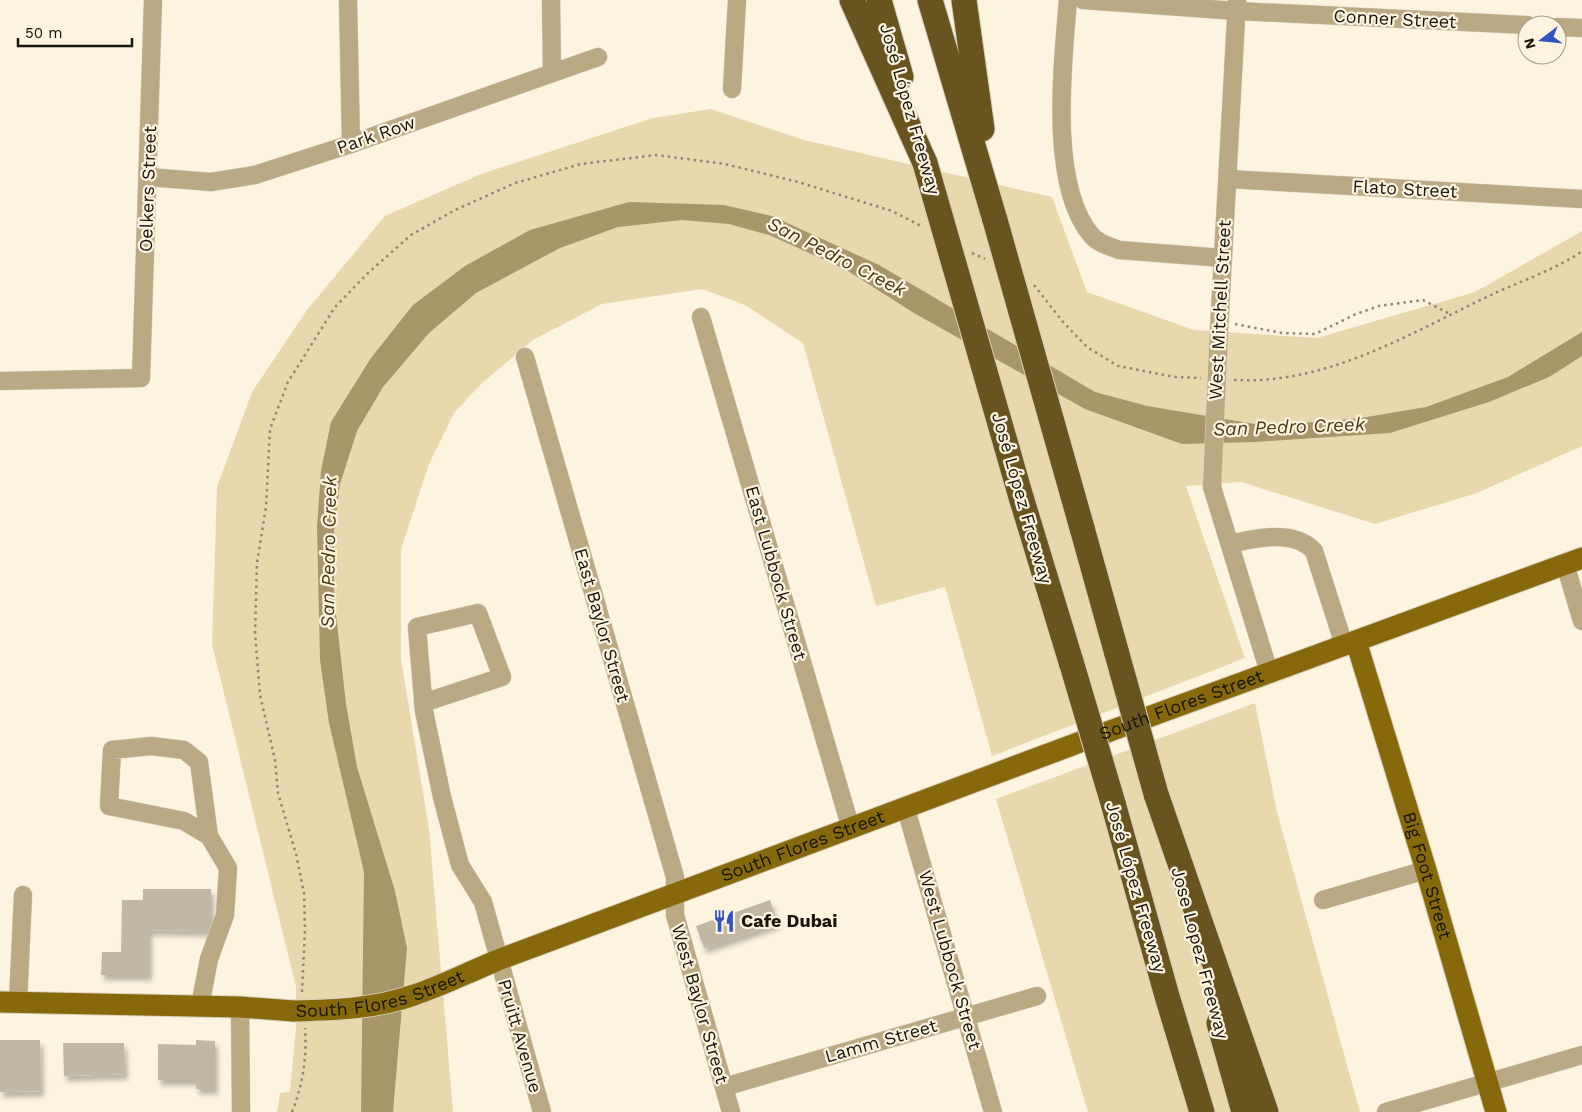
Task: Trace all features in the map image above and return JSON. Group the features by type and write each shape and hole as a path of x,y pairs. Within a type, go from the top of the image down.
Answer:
{"highway":[{"path":"852,0 925,164"},
{"name":"José López Freeway","path":"879,0 1021,497 1113,803 1167,996"},
{"path":"930,0 994,213 1156,794 1266,1112"},
{"path":"964,0 994,213"},
{"name":"Jose Lopez Freeway","path":"1156,794 1244,1112"},
{"path":"1167,996 1188,1112"},
{"path":"1167,996 1202,1112"}],"main road":[{"name":"South Flores Street","path":"9,1003 348,1010 413,996 498,960 1269,672 1574,561"},
{"name":"Big Foot Street","path":"1350,643 1426,870 1496,1112"}],"street":[{"name":"Oelkers Street","path":"0,381 142,378 153,0"},
{"path":"348,0 351,144"},
{"path":"551,0 552,73"},
{"path":"732,89 737,0"},
{"path":"1068,0 1060,112 1061,131 1075,208 1092,237 1119,250 1223,258"},
{"name":"Conner Street","path":"1083,0 1237,5 1517,24"},
{"name":"West Mitchell Street","path":"1237,5 1223,258 1227,327 1212,487 1269,672"},
{"path":"1567,27 1582,28"},
{"name":"Park Row","path":"148,177 227,182 255,176 598,57"},
{"name":"Flato Street","path":"1228,179 1582,198"},
{"name":"East Lubbock Street","path":"700,317 851,828"},
{"name":"East Baylor Street","path":"525,356 675,877 675,895"},
{"path":"1230,544 1248,540 1291,538 1309,546 1314,551 1350,643"},
{"path":"1574,561 1582,621"},
{"name":"Pruitt Avenue","path":"423,703 502,677 478,613 417,627 423,703 442,797 460,864 483,902 542,1112"},
{"path":"200,1006 209,959 226,914 228,868 210,836 199,762 184,750 152,746 112,750 109,806 184,821 210,836"},
{"name":"West Lubbock Street","path":"906,808 993,1112"},
{"path":"1323,900 1426,870"},
{"path":"9,1003 23,895"},
{"name":"West Baylor Street","path":"675,895 675,916 732,1112"},
{"name":"Lamm Street","path":"724,1087 1037,996"},
{"path":"240,1007 241,1112"},
{"path":"1386,1112 1582,1055"}],"path":[{"path":"292,1112 302,1085 306,1047 301,1010 304,893 296,854 278,793 275,760 260,695 255,633 257,563 266,507 270,429 288,382 335,307 368,273 411,235 455,210 515,183 582,164 656,155 725,164 798,182 892,212 924,228"},
{"path":"966,250 992,263"},
{"path":"1232,380 1268,381 1300,376 1355,360 1582,251"},
{"path":"1027,281 1035,285 1062,322 1087,347 1118,366 1176,377 1204,378"},
{"path":"1227,327 1282,333 1315,334 1356,314 1379,306 1423,300 1450,314"}],"shaded area":[{"path":"711,109 804,140 1052,197 1087,292 1194,330 1317,338 1475,292 1582,231 1582,446 1477,493 1375,524 1241,482 1186,486 1245,658 992,756 945,587 876,606 803,343 745,305 702,289 602,304 533,340 482,383 454,413 429,464 401,549 401,659 429,829 453,1112 277,1112 280,1093 290,1092 296,1028 296,987 212,644 217,487 252,392 307,310 385,216 481,174 653,118"},
{"path":"1255,703 1277,812 1360,1112 1088,1112 996,799"}],"water":[{"name":"San Pedro Creek","path":"629,202 724,205 772,216 879,265 1095,392 1147,406 1267,426 1361,418 1426,407 1508,377 1582,332 1582,356 1549,377 1489,402 1390,433 1255,442 1182,444 1085,409 914,313 843,268 769,235 729,224 682,220 618,227 560,248 476,293 429,333 383,387 357,431 340,484 334,531 334,596 346,704 357,767 395,891 407,948 393,1112 361,1112 364,872 329,723 320,660 317,527 321,471 331,422 371,358 413,305 465,266 530,230"}],"building":[{"path":"143,889 211,889 211,924 208,931 149,930 149,975 101,975 102,952 121,952 122,900 143,900"},
{"path":"770,900 778,923 704,948 696,926"},
{"path":"0,1040 40,1040 41,1091 0,1092"},
{"path":"196,1040 215,1041 215,1089 196,1089 196,1080 158,1080 158,1044 196,1045"},
{"path":"63,1043 124,1043 125,1074 64,1076"}],"place":[{"name":"Cafe Dubai","path":"724,921"}]}
